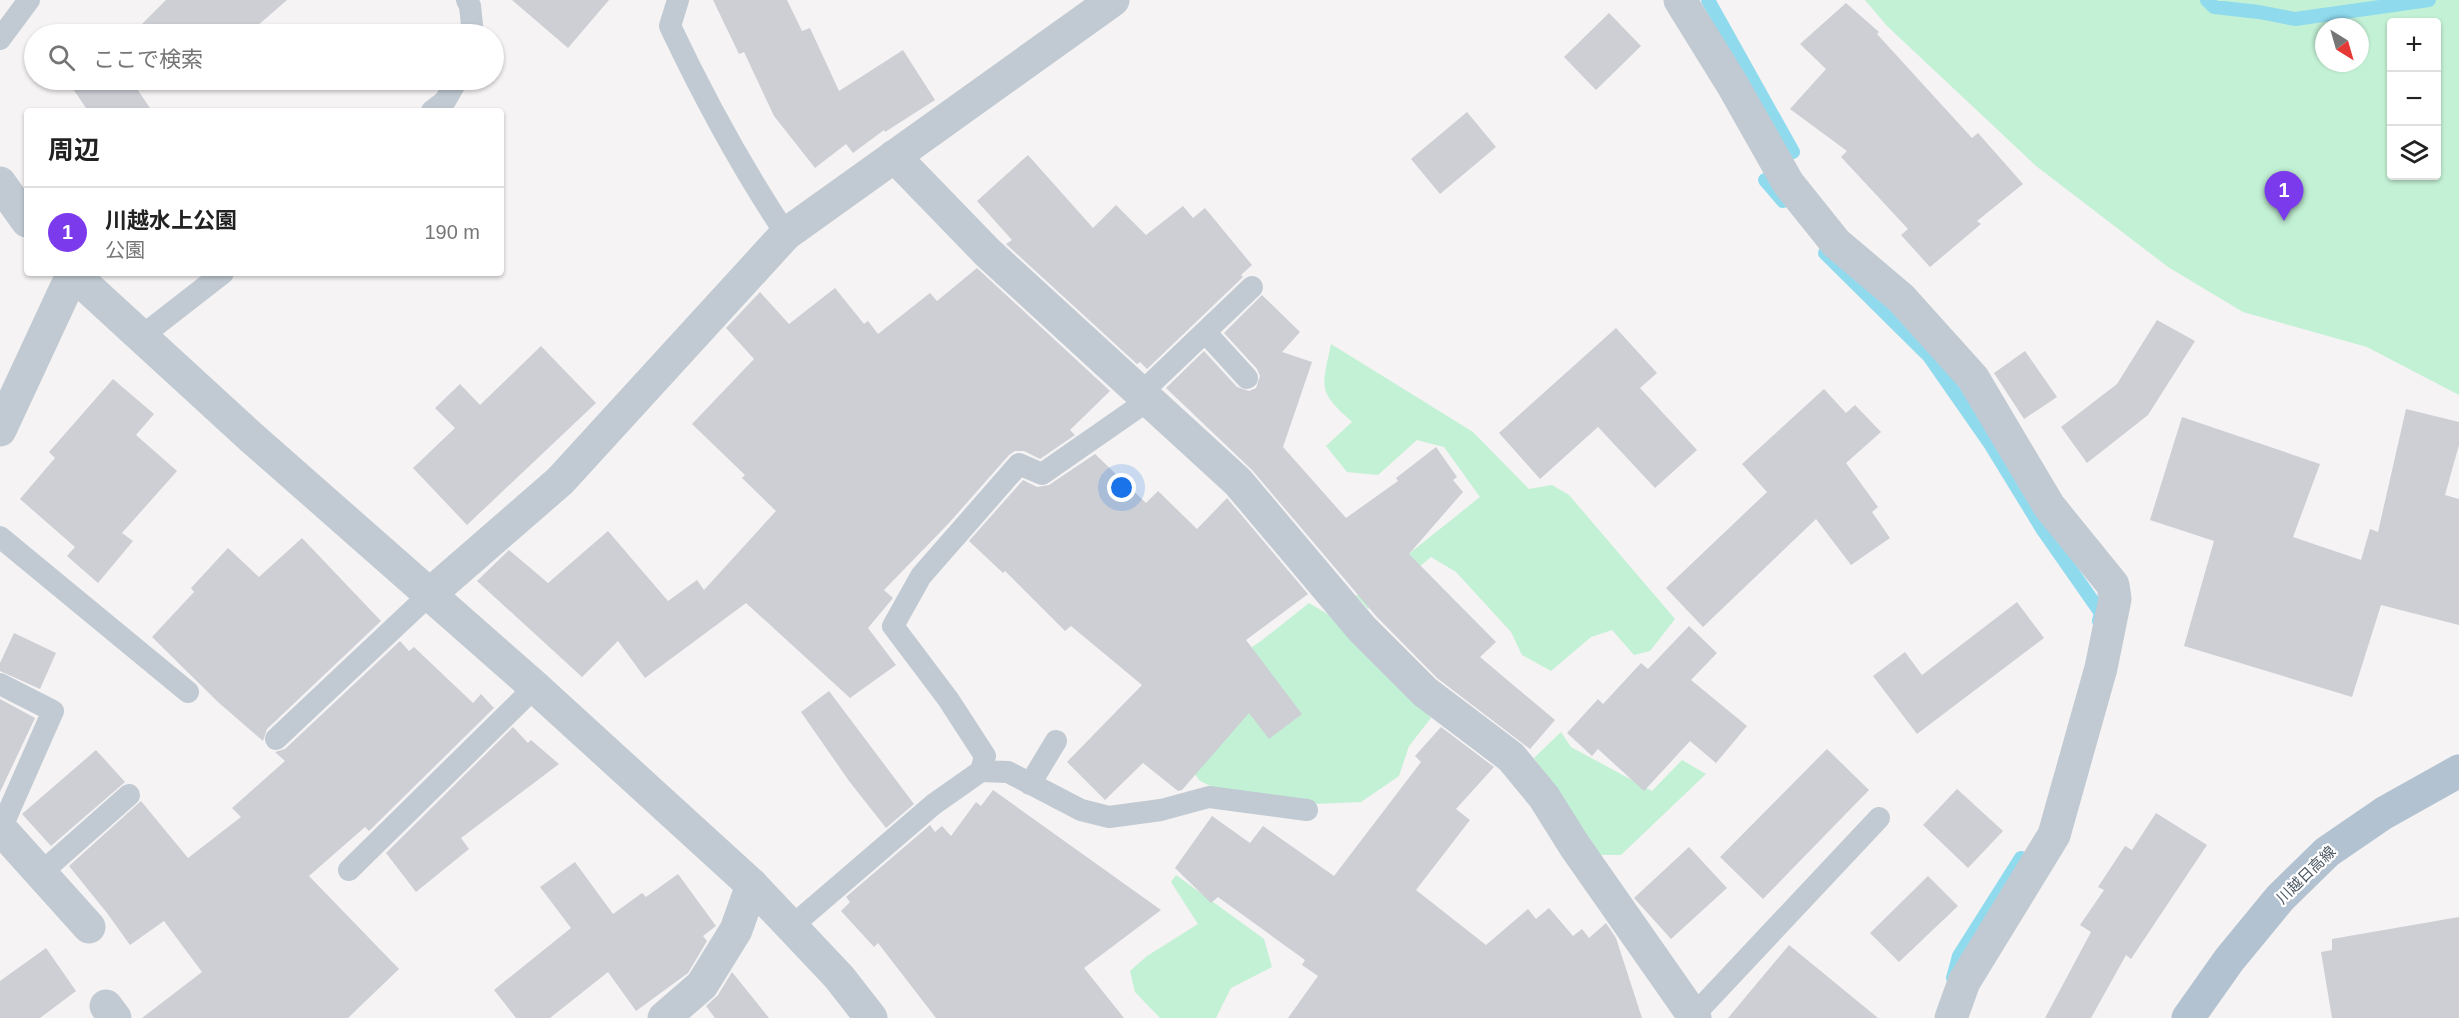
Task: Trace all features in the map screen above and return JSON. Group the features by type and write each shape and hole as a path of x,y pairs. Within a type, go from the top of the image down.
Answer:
{"main road":[{"name":"川越日高線","path":"2188,1018 2229,960 2280,898 2327,852 2384,813 2459,771"}],"street":[{"path":"430,594 560,481 786,234 1113,0"},
{"path":"1680,0 1732,84 1788,183 1836,243 1901,298 1973,378 2049,506 2113,585 2115,599 2102,668 2054,835 1964,982 1951,1018"},
{"path":"894,156 988,253 1238,482 1362,629 1425,692 1511,757 1544,797 1574,845 1692,1017"},
{"path":"0,183 24,217"},
{"path":"0,430 71,276"},
{"path":"75,276 252,438 535,687 752,885 839,977 871,1018"},
{"path":"0,829 42,872 89,927"},
{"path":"664,1018 702,985 736,930 752,885"}],"lane":[{"path":"0,39 29,0"},
{"path":"467,0 472,24"},
{"path":"678,0 670,26 701,92 757,190 786,234"},
{"path":"436,108 445,101 451,90"},
{"path":"142,336 219,276"},
{"path":"981,771 985,756 948,699 893,626 921,576 1019,464 1042,474 1143,397 1252,287"},
{"path":"1205,332 1247,378"},
{"path":"0,537 188,692"},
{"path":"276,739 430,594"},
{"path":"0,684 53,711 0,829"},
{"path":"349,870 535,687"},
{"path":"1030,783 1056,741"},
{"path":"792,926 934,804 981,771 1008,772 1081,810 1110,818 1161,810 1209,797 1307,810"},
{"path":"42,872 129,795"},
{"path":"1692,1017 1879,818"}],"green space":[{"path":"1865,0 2459,0 2459,395 2367,347 2243,312 2168,267 2036,166 1887,26"},
{"path":"1331,344 1473,432 1529,489 1552,485 1569,495 1675,619 1650,651 1634,655 1612,630 1591,637 1551,671 1522,655 1511,632 1456,572 1431,557 1368,609 1356,596 1480,497 1444,447 1417,440 1378,475 1347,472 1326,446 1352,422 1333,403 1325,388 1324,380"},
{"path":"1309,603 1339,621 1431,718 1409,746 1399,776 1361,802 1315,804 1217,789 1200,781 1171,741 1203,679 1261,641"},
{"path":"1561,732 1571,747 1652,791 1682,760 1706,774 1621,855 1599,855 1534,758"},
{"path":"1176,875 1264,939 1272,967 1231,988 1216,1018 1160,1018 1135,992 1130,971 1147,956 1198,924 1171,882"}],"building":[{"path":"166,0 287,0 259,24 142,24"},
{"path":"512,0 609,0 568,48"},
{"path":"713,0 787,0 802,31 810,28 839,91 903,50 935,100 885,132 884,130 853,153 846,144 815,168 774,116 744,52 739,54"},
{"path":"1846,3 1879,32 1877,34 1972,138 1978,133 2023,184 1977,221 1981,224 1930,267 1901,235 1908,229 1841,157 1847,151 1790,109 1826,69 1800,44"},
{"path":"1609,13 1641,46 1596,90 1564,57"},
{"path":"74,90 138,90 150,108 86,108"},
{"path":"1467,112 1496,147 1440,194 1411,159"},
{"path":"1028,155 1093,228 1116,205 1146,235 1183,206 1193,218 1205,208 1252,265 1241,275 1243,277 1147,369 1140,362 1137,364 1006,244 1012,240 977,201"},
{"path":"977,268 1110,391 1070,430 1075,435 1040,459 1024,451 1015,451 1009,455 949,523 884,590 893,598 868,628 896,665 850,698 746,603 645,678 618,641 582,677 477,581 509,550 548,583 608,531 668,601 697,580 704,590 776,511 742,478 745,475 692,424 754,359 726,328 760,292 789,324 835,288 864,324 868,321 878,334 930,293 937,301"},
{"path":"1262,295 1300,332 1282,352 1312,362 1283,447 1346,518 1398,481 1396,478 1436,447 1457,477 1453,480 1463,492 1409,554 1496,642 1480,657 1555,720 1530,749 1437,678 1376,616 1252,470 1166,388 1204,351 1237,387 1249,391 1256,388 1260,376 1257,369 1224,333"},
{"path":"2157,320 2195,341 2148,415 2087,463 2061,427 2117,384"},
{"path":"1616,328 1657,373 1640,388 1697,450 1655,488 1598,427 1540,479 1499,433"},
{"path":"541,346 596,403 467,525 413,468 455,428 435,408 460,384 480,405"},
{"path":"2025,351 2057,397 2024,419 1994,373"},
{"path":"113,379 154,414 136,435 177,471 122,533 133,541 98,583 67,556 75,547 20,499 55,458 49,452"},
{"path":"1824,389 1846,413 1855,405 1881,432 1846,463 1878,507 1872,512 1890,538 1851,565 1816,519 1703,627 1666,588 1767,492 1742,464"},
{"path":"2406,409 2459,422 2459,445 2445,495 2459,499 2459,625 2381,605 2352,697 2184,646 2214,541 2150,520 2182,417 2320,464 2293,537 2361,560 2370,529 2378,532"},
{"path":"1095,454 1146,503 1158,491 1197,529 1227,498 1308,594 1246,640 1302,714 1269,739 1249,713 1182,790 1178,791 1143,763 1105,800 1067,762 1142,685 1071,626 1065,631 1005,571 1003,573 969,541 1023,480 1037,487 1049,485"},
{"path":"302,538 381,621 267,729 263,741 218,702 152,637 194,592 191,588 228,548 259,577"},
{"path":"2017,602 2044,638 1917,734 1873,676 1905,652 1922,675"},
{"path":"1689,626 1717,653 1691,680 1747,726 1716,763 1690,741 1644,791 1598,749 1592,756 1567,733 1598,699 1603,704 1641,663 1648,669"},
{"path":"14,633 56,653 40,689 0,671 0,663"},
{"path":"400,641 409,651 414,647 473,703 481,694 494,708 369,831 365,827 309,876 399,969 348,1018 142,1018 202,972 164,921 130,945 69,866 141,801 188,858 241,817 232,808 285,761 275,752 285,749"},
{"path":"829,691 914,804 886,828 849,781 801,712"},
{"path":"0,699 35,718 0,792"},
{"path":"513,727 528,743 531,740 559,764 461,838 469,849 416,892 386,853"},
{"path":"1441,727 1494,767 1456,809 1470,820 1416,890 1486,945 1528,909 1536,919 1549,908 1573,936 1582,929 1589,938 1606,923 1616,938 1642,1018 1288,1018 1318,976 1302,965 1305,960 1218,897 1211,903 1175,868 1212,816 1250,843 1263,826 1334,876 1421,762 1415,756"},
{"path":"1827,749 1869,790 1763,899 1720,857"},
{"path":"96,750 125,782 51,846 22,814"},
{"path":"1957,789 2003,831 1968,868 1923,825"},
{"path":"993,790 1161,910 1084,968 1124,1018 936,1018 878,943 874,947 841,911 850,902 846,897 930,825 935,832 942,826 951,836 976,802 981,806"},
{"path":"2156,813 2207,845 2131,959 2126,955 2091,1018 2045,1018 2091,932 2080,925 2104,890 2098,887 2125,846 2132,850"},
{"path":"1689,847 1727,888 1671,939 1634,898"},
{"path":"575,862 613,914 642,893 646,897 678,874 716,926 703,936 707,941 688,973 636,1011 608,972 550,1018 516,1018 494,990 571,928 540,887"},
{"path":"1928,876 1958,906 1899,962 1870,933"},
{"path":"2459,917 2459,1018 2332,1018 2321,952 2332,950 2332,939"},
{"path":"1789,945 1878,1018 1728,1018"},
{"path":"46,948 76,991 40,1018 0,1018 0,981"},
{"path":"732,972 769,1018 715,1018 706,1006 718,995"}],"waterway":[{"path":"1708,0 1793,152"},
{"path":"2207,0 2214,7 2295,19 2429,0"},
{"path":"1765,180 1783,201"},
{"path":"1825,253 1929,356 1991,445 2043,530 2101,613 2099,621"},
{"path":"1953,978 1959,956 2021,858"}],"place":[{"name":"川越水上公園","path":"2284,221"}]}
